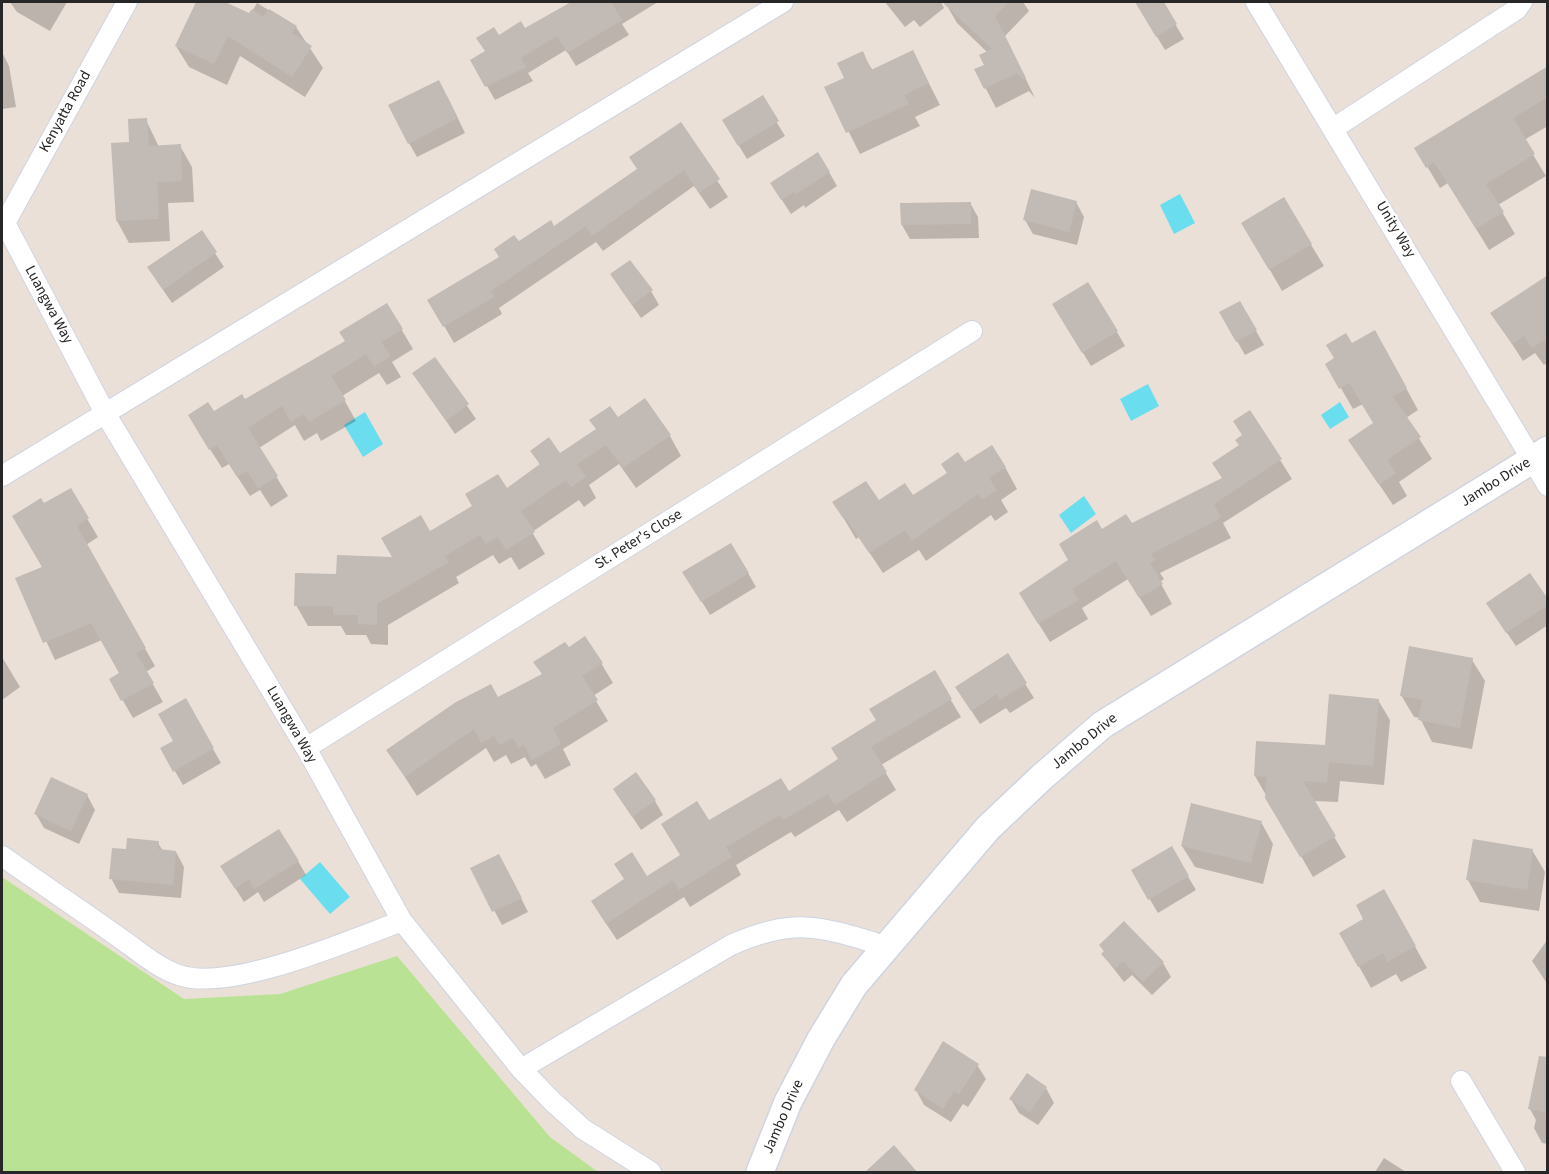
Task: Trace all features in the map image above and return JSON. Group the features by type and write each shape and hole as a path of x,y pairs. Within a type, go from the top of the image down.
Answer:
{"main road":[{"name":"Jambo Drive","path":"760,1173 788,1102 821,1038 854,985 988,828 1102,725 1540,455"}],"street":[{"name":"Kenyatta Road","path":"4,223 127,2"},
{"path":"2,476 783,2"},
{"name":"Unity Way","path":"1256,2 1540,455 1548,486"},
{"path":"1334,128 1517,9 1522,2"},
{"name":"Luangwa Way","path":"4,223 105,413 306,748 402,921 520,1069 584,1129 651,1173"},
{"name":"St. Peter's Close","path":"306,748 972,331"},
{"path":"2,856 151,960 179,975 207,979 241,975 328,948 402,921"},
{"path":"520,1069 730,945 760,932 798,925 823,927 885,946"},
{"path":"1461,1081 1515,1173"}],"green space":[{"path":"2,877 184,999 280,994 397,956 550,1137 598,1172 2,1172"}],"water":[{"path":"1180,194 1195,223 1174,234 1160,205"},
{"path":"1148,384 1159,406 1131,421 1120,399"},
{"path":"1340,402 1349,417 1330,429 1321,415"},
{"path":"365,412 383,444 363,457 344,425"},
{"path":"1084,496 1096,514 1071,533 1059,515"},
{"path":"320,862 350,897 330,914 300,879"}],"building":[{"path":"196,2 225,2 249,13 252,9 263,17 269,9 297,26 292,33 312,46 292,77 228,36 214,64 175,46"},
{"path":"571,2 611,2 622,20 567,53 557,36 521,58 526,67 485,87 470,60 485,51 476,38 494,27 499,35 521,21 525,28"},
{"path":"942,2 1009,2 995,16 1026,78 1024,80 1017,73 984,89 974,69 984,65 979,55 992,49"},
{"path":"1135,2 1164,2 1177,24 1156,37"},
{"path":"913,50 929,83 904,95 909,104 846,133 824,87 844,78 837,63 863,51 871,70"},
{"path":"1548,66 1548,97 1513,118 1535,154 1486,184 1504,212 1476,229 1434,162 1426,168 1414,148"},
{"path":"439,80 458,118 408,144 388,105"},
{"path":"763,95 779,121 738,146 722,120"},
{"path":"147,118 149,146 181,144 182,181 157,182 159,219 116,221 111,143 129,142 128,119"},
{"path":"681,122 720,179 699,193 684,170 592,236 586,226 491,291 494,297 443,327 427,300 499,257 494,249 514,235 519,241 551,220 554,226 637,169 629,157"},
{"path":"818,152 830,172 796,194 794,192 781,200 770,183"},
{"path":"1031,189 1077,201 1069,232 1023,220"},
{"path":"1284,197 1312,244 1269,270 1241,223"},
{"path":"971,202 971,224 901,225 900,203"},
{"path":"202,230 217,252 163,290 147,267"},
{"path":"630,260 653,290 632,305 610,274"},
{"path":"1548,275 1548,338 1532,348 1524,336 1512,344 1490,313"},
{"path":"1088,282 1118,331 1082,353 1052,304"},
{"path":"1240,301 1257,330 1236,342 1219,312"},
{"path":"387,303 403,329 381,342 391,356 374,367 366,354 331,376 346,400 309,422 304,414 291,422 282,406 248,428 278,476 258,488 247,471 237,477 217,445 209,450 188,415 208,402 214,411 242,394 245,399 345,341 339,332"},
{"path":"1375,330 1407,388 1393,397 1421,437 1387,460 1396,473 1379,485 1348,440 1373,423 1349,383 1339,389 1325,364 1334,358 1326,345 1346,333 1352,343"},
{"path":"435,357 469,404 446,421 412,373"},
{"path":"645,398 671,435 623,468 606,445 577,464 586,477 571,487 566,480 521,511 535,532 506,550 498,537 486,544 480,535 445,556 449,562 377,604 377,625 358,624 358,615 333,615 333,606 294,606 295,573 336,574 337,555 392,557 381,538 421,515 430,531 472,506 465,494 498,474 507,488 540,464 530,451 549,437 560,453 596,429 589,420 610,406 618,417"},
{"path":"1250,410 1282,459 1214,504 1221,518 1151,554 1155,560 1150,563 1163,584 1139,598 1116,561 1072,589 1079,600 1038,624 1019,593 1068,560 1059,544 1097,520 1102,529 1126,514 1132,523 1222,478 1212,463 1239,445 1235,440 1242,435 1233,421"},
{"path":"992,445 1006,467 989,478 997,490 982,500 978,494 912,541 905,530 869,553 832,502 866,481 879,500 905,483 913,495 947,473 941,464 958,452 965,462"},
{"path":"71,488 89,518 77,526 146,648 136,653 154,683 121,701 109,679 119,673 91,623 43,643 15,578 42,567 12,516 41,498 44,503"},
{"path":"731,543 749,573 701,602 682,572"},
{"path":"1530,573 1548,599 1548,605 1506,633 1486,603"},
{"path":"585,636 603,663 582,676 598,700 553,728 561,744 532,760 524,745 518,748 513,738 499,745 494,736 481,743 474,729 405,777 386,750 456,702 491,684 498,697 542,674 533,662 565,642 569,647"},
{"path":"1409,646 1473,658 1460,728 1418,720 1422,700 1400,696"},
{"path":"1008,653 1027,683 1000,700 997,694 971,711 955,687"},
{"path":"935,670 952,699 871,747 887,772 835,805 828,794 783,820 780,815 726,847 732,857 679,890 673,880 606,924 591,901 624,879 614,864 632,852 647,876 680,855 661,824 697,801 709,820 781,778 789,791 838,759 831,748 876,720 869,709"},
{"path":"1329,694 1379,699 1373,766 1329,762 1327,783 1303,781 1336,836 1300,857 1265,798 1267,777 1254,776 1256,741 1325,745"},
{"path":"186,698 214,748 173,772 160,748 173,741 158,714"},
{"path":"636,772 656,800 632,817 613,789"},
{"path":"51,777 88,794 71,831 34,814"},
{"path":"1191,803 1262,821 1251,863 1181,846"},
{"path":"279,829 299,861 254,889 249,879 235,889 220,866"},
{"path":"127,838 159,841 158,849 176,851 173,885 109,879 112,848 126,849"},
{"path":"1473,839 1533,849 1527,890 1466,880"},
{"path":"1172,846 1189,876 1148,900 1131,870"},
{"path":"499,854 522,898 492,912 470,868"},
{"path":"1384,889 1416,946 1387,962 1383,953 1358,967 1339,933 1363,919 1356,905"},
{"path":"1124,921 1164,962 1143,982 1123,961 1115,969 1101,954 1104,951 1099,945"},
{"path":"943,1041 979,1064 959,1094 954,1091 943,1109 914,1090"},
{"path":"1539,1056 1548,1057 1548,1113 1528,1109"},
{"path":"1027,1073 1047,1087 1030,1112 1009,1099"},
{"path":"894,1145 918,1173 864,1173"}]}
